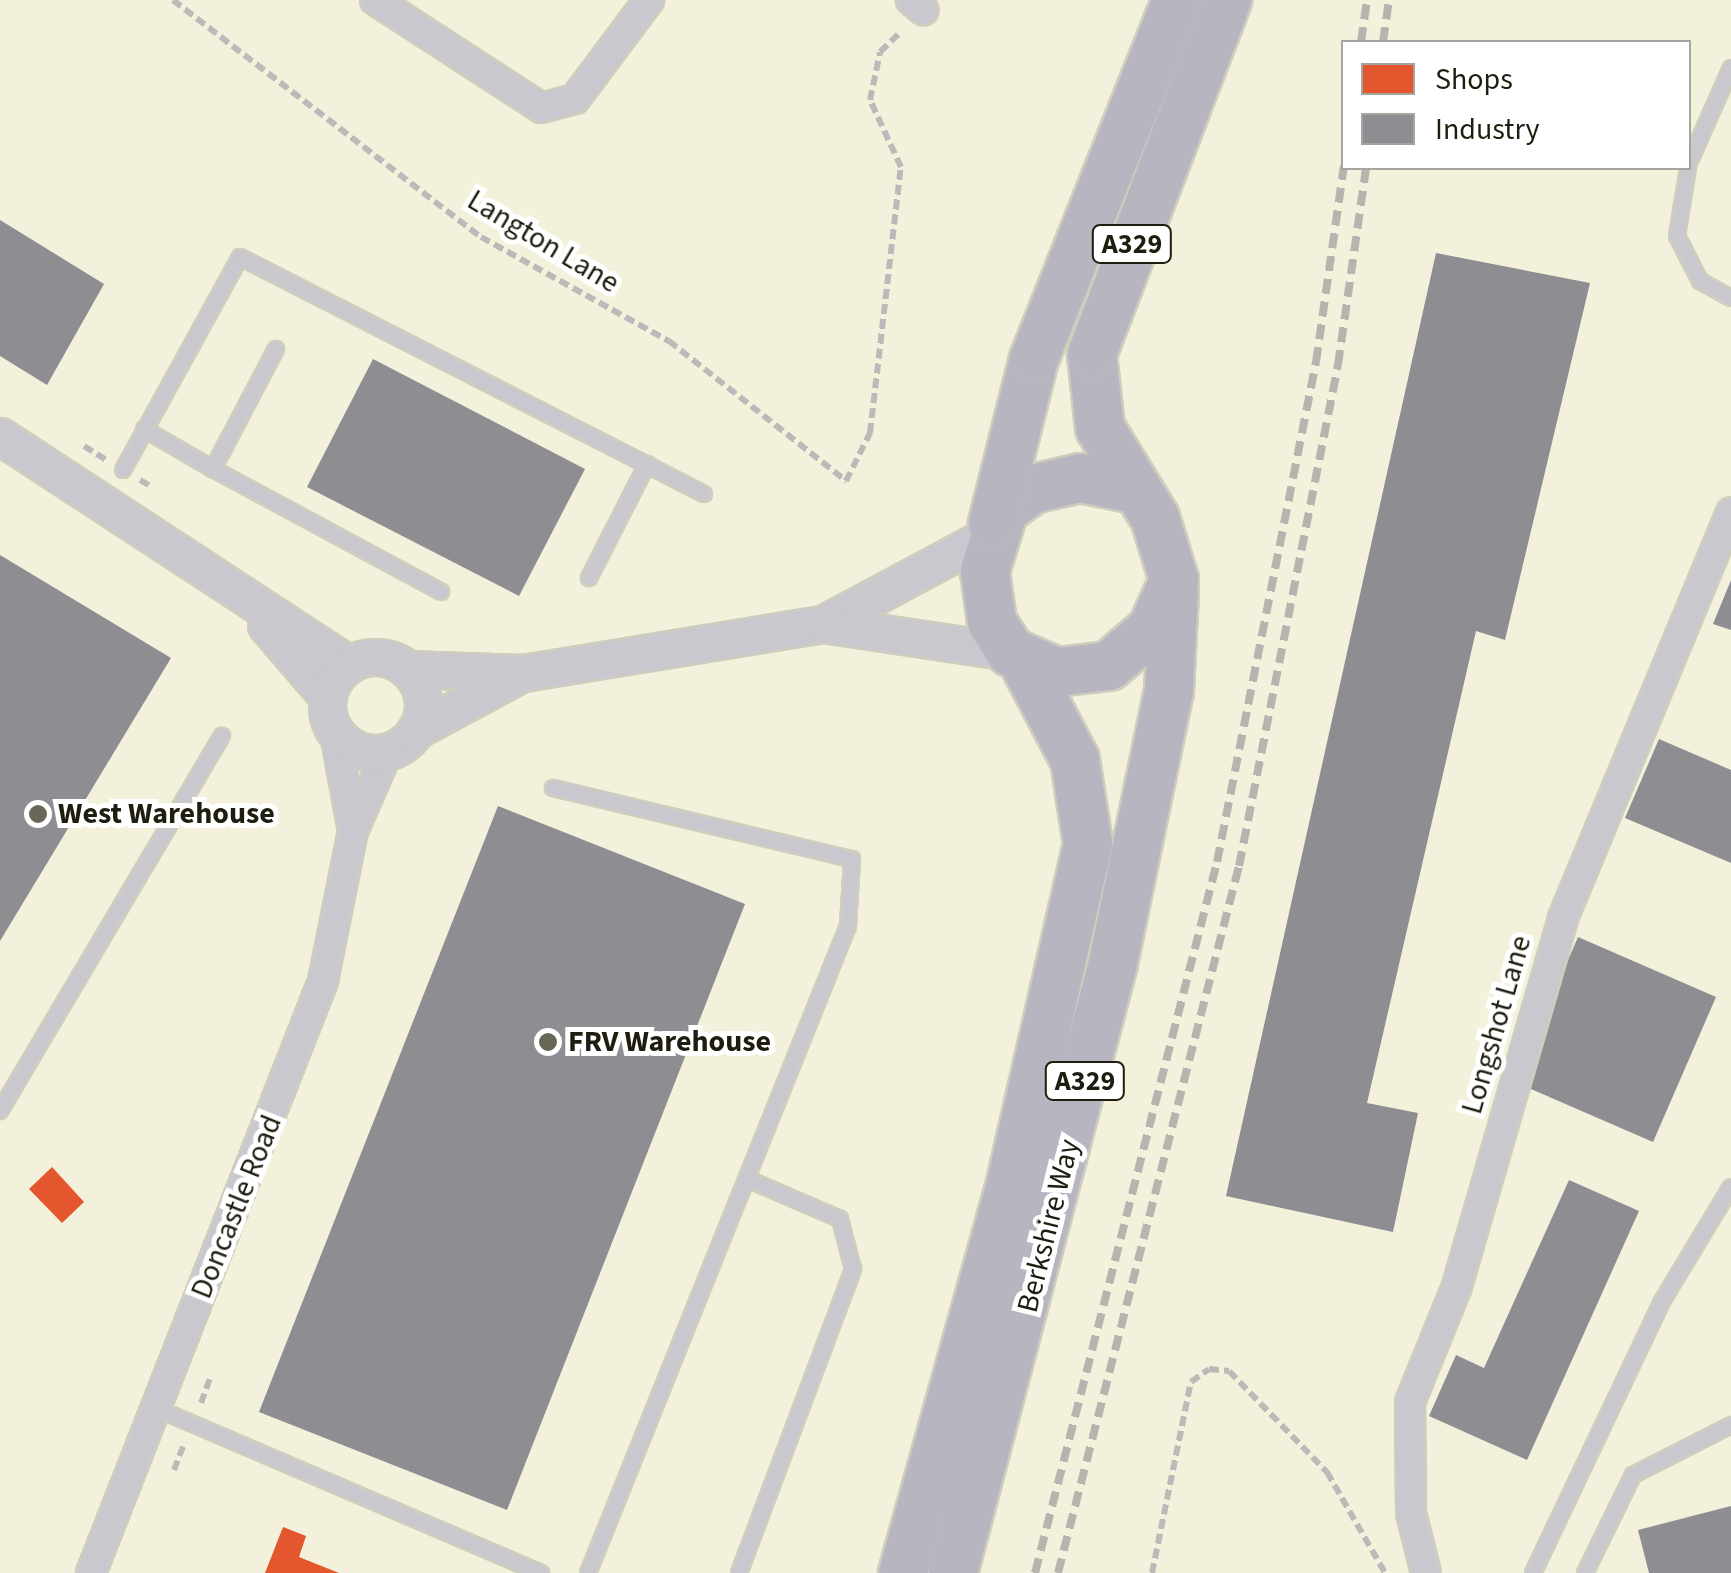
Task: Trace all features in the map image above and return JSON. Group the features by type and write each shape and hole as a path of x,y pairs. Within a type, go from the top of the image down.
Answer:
{"highway":[{"name":"A329","path":"1017,656 987,596 991,529 1034,358 1176,0"},
{"name":"A329","path":"1174,580 1165,538 1100,428 1092,354 1227,0"},
{"path":"991,529 1017,497 1048,484 1090,478 1134,489"},
{"path":"1017,656 1073,674 1109,666 1152,629 1174,580"},
{"name":"Berkshire Way","path":"953,1573 1117,944 1169,691 1174,580"},
{"name":"Berkshire Way","path":"903,1573 1010,1183 1088,844 1075,760 1017,656"}],"street":[{"path":"375,0 541,108 575,99 649,0"},
{"path":"0,436 248,604 349,664"},
{"name":"Longshot Lane","path":"1426,1573 1411,1513 1410,1402 1457,1286 1563,918 1731,512"},
{"path":"823,624 991,529"},
{"path":"248,604 328,697 336,733 359,750 388,751 416,730 523,673"},
{"path":"328,697 349,664 379,656 408,669 523,673 823,624 1017,656"},
{"path":"408,669 423,698 416,730"},
{"name":"Doncastle Road","path":"336,733 353,831"},
{"name":"Doncastle Road","path":"91,1573 323,981 353,831 388,751"}],"lane":[{"path":"1691,159 1731,68"},
{"path":"1687,170 1677,236 1700,281 1731,298"},
{"path":"124,470 240,257 704,494"},
{"path":"214,468 276,348"},
{"path":"144,429 441,592"},
{"path":"589,578 647,464"},
{"path":"0,1111 222,736"},
{"path":"553,788 852,859 848,926 588,1573"},
{"path":"740,1573 853,1269 840,1219 747,1179"},
{"path":"1532,1573 1661,1303 1731,1187"},
{"path":"158,1409 541,1573"},
{"path":"1585,1573 1633,1475 1731,1426"}],"path":[{"name":"Langton Lane","path":"173,0 481,237 669,341 846,481 870,433 876,316 902,167 870,100 880,52 917,5"},
{"path":"1152,1573 1191,1382 1208,1368 1229,1370 1327,1472 1385,1573"}],"building: Shops":[{"path":"52,1167 84,1202 62,1223 29,1189"},
{"path":"283,1527 306,1536 299,1557 339,1573 265,1573"}],"building: Industry":[{"path":"0,220 104,284 47,385 0,356"},
{"path":"1436,253 1590,283 1505,640 1476,631 1367,1103 1418,1113 1393,1232 1226,1196"},
{"path":"373,359 585,469 519,596 307,487"},
{"name":"West Warehouse","path":"0,555 171,658 0,941"},
{"path":"1731,580 1731,630 1713,624"},
{"path":"1659,739 1731,770 1731,863 1625,818"},
{"name":"FRV Warehouse","path":"498,806 745,904 507,1510 259,1412"},
{"path":"1578,937 1716,997 1653,1142 1515,1082"},
{"path":"1569,1180 1639,1211 1527,1460 1429,1416 1456,1355 1484,1368"},
{"path":"1731,1506 1731,1573 1649,1573 1638,1530"}],"railway":[{"path":"1361,40 1367,0"},
{"path":"1383,40 1389,0"},
{"path":"1035,1573 1217,862 1316,362 1343,170"},
{"path":"1058,1573 1239,866 1338,365 1366,170"}],"place":[{"name":"West Warehouse","path":"38,814"},
{"name":"FRV Warehouse","path":"548,1042"}]}
